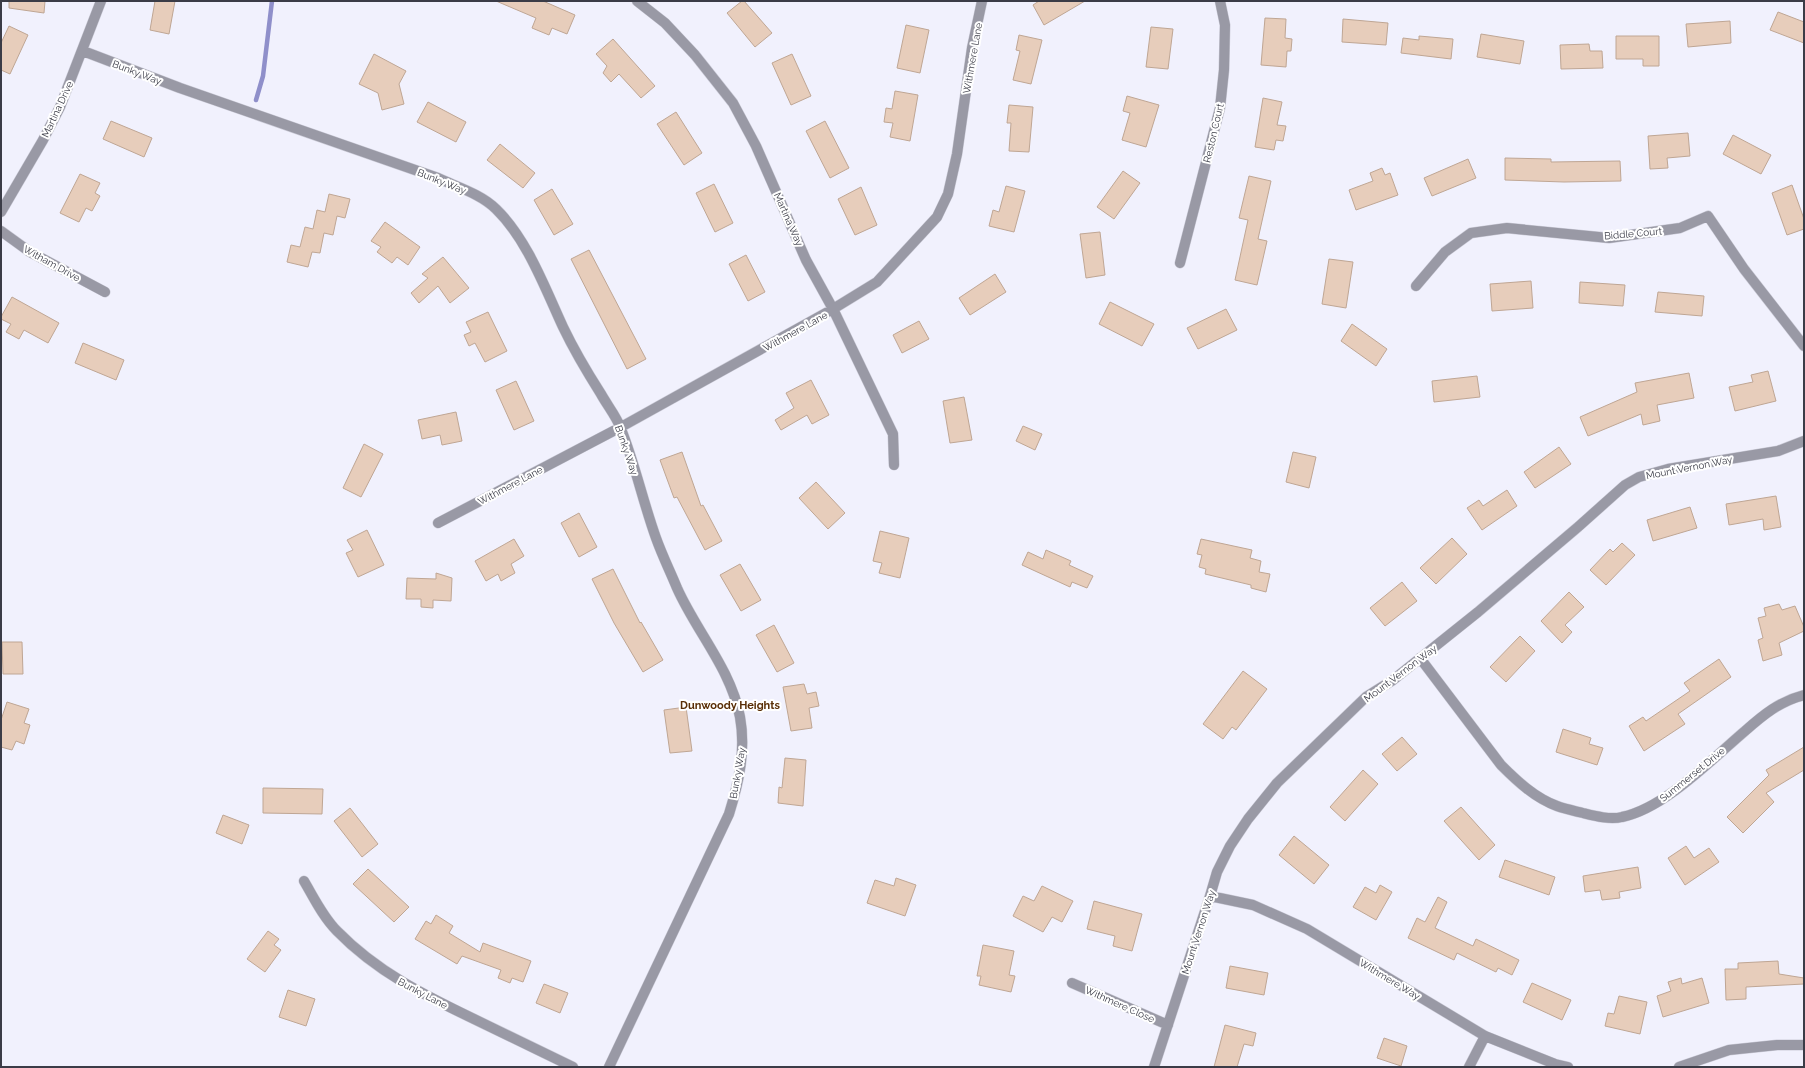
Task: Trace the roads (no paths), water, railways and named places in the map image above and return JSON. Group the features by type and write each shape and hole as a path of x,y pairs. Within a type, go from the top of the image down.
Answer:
{"street":[{"name":"Martina Drive","path":"1,212 43,140 60,107 83,51 101,1"},
{"name":"Martina Way","path":"637,1 665,23 695,55 733,103 756,146 806,260 833,309 893,434 894,465"},
{"name":"Withmere Lane","path":"438,523 620,427 833,309 877,282 937,217 948,194 957,154 972,48 982,1"},
{"name":"Reston Court","path":"1180,262 1220,108 1224,70 1225,25 1220,1"},
{"name":"Bunky Way","path":"83,51 180,88 438,178 472,193 496,208 514,231 534,266 565,330 620,427 656,539 685,605 728,680 739,714 743,738 742,760 729,814 609,1067"},
{"name":"Biddle Court","path":"1416,286 1445,252 1471,233 1508,228 1609,238 1680,228 1708,216 1744,269 1804,346"},
{"name":"Witham Drive","path":"1,231 30,252 105,292"},
{"name":"Mount Vernon Way","path":"1154,1067 1217,872 1230,846 1248,818 1277,783 1366,697 1393,680 1508,587 1625,486 1639,477 1668,469 1778,451 1804,441"},
{"name":"Summerset Drive","path":"1420,658 1501,765 1517,781 1536,796 1556,806 1599,817 1621,818 1646,810 1670,795 1770,710 1804,695"},
{"name":"Bunky Lane","path":"304,881 320,908 337,931 365,956 391,976 420,993 572,1067"},
{"name":"Withmere Way","path":"1210,896 1252,905 1307,929 1485,1036 1555,1064 1568,1067"},
{"name":"Withmere Close","path":"1072,983 1168,1025"},
{"path":"1469,1067 1485,1036"},
{"path":"1679,1067 1729,1050 1777,1045 1804,1045"}],"waterway":[{"path":"256,100 263,76 272,1"}],"district":[{"name":"Dunwoody Heights","path":"730,705"}]}
